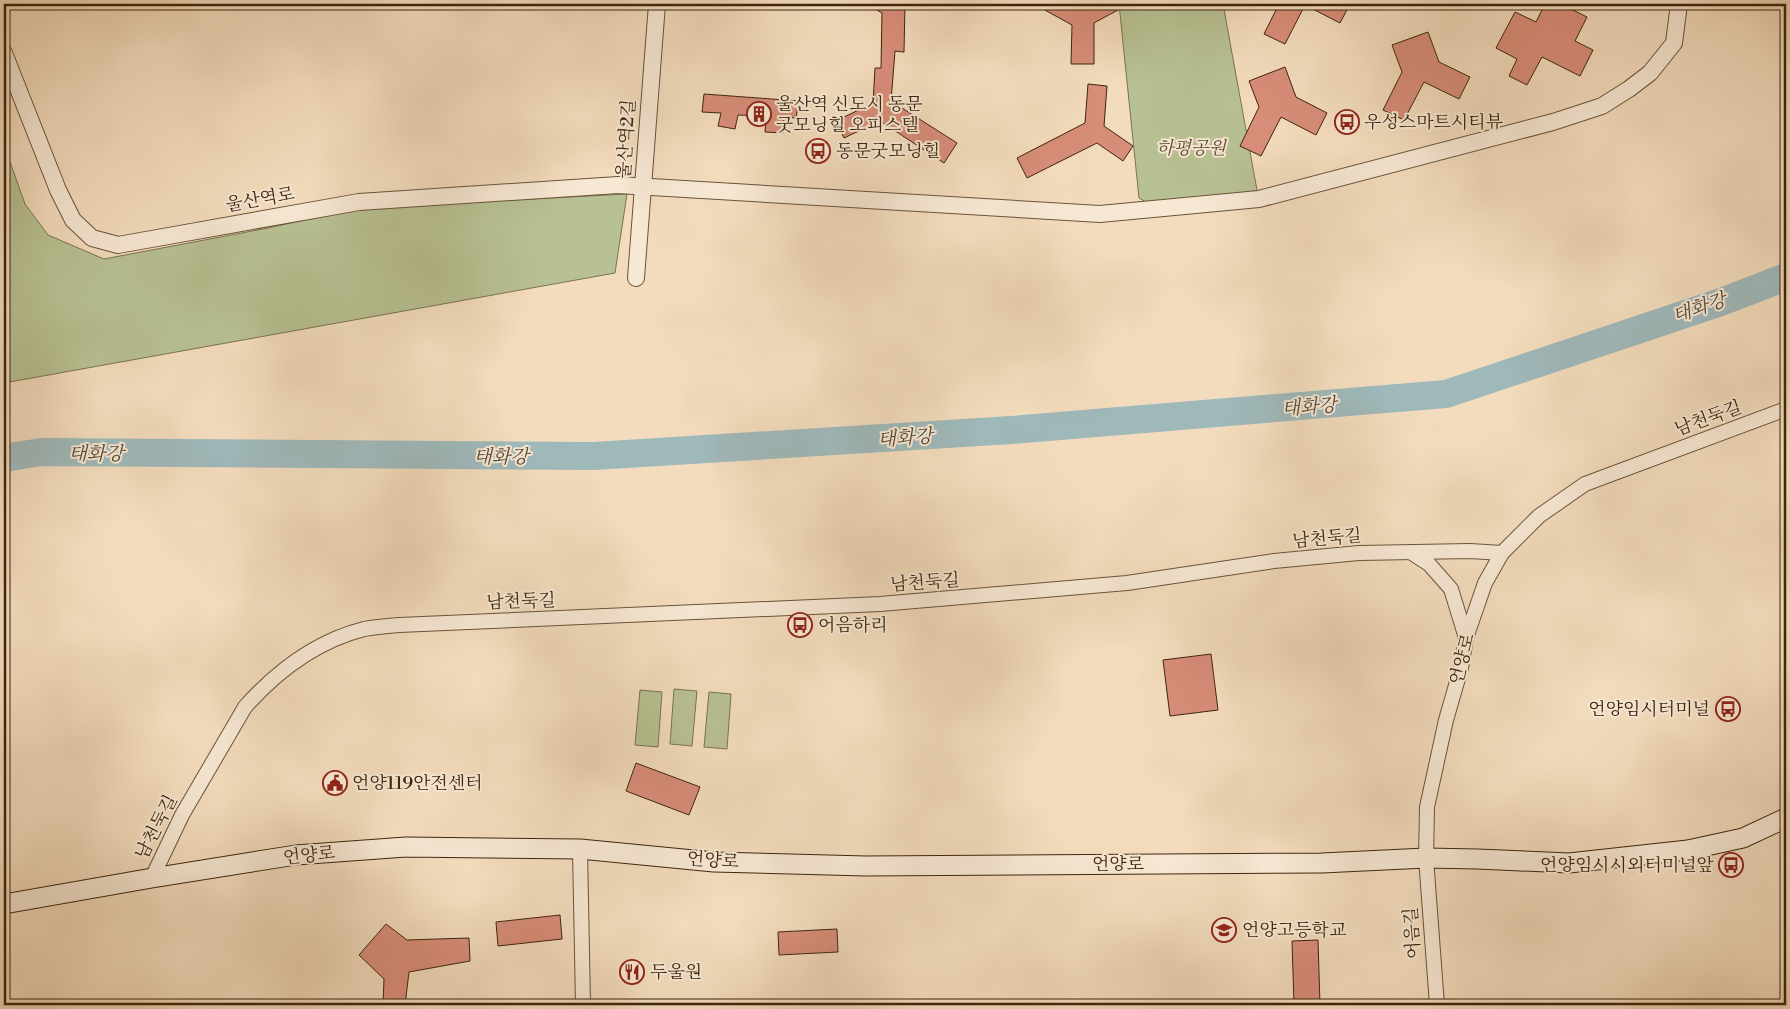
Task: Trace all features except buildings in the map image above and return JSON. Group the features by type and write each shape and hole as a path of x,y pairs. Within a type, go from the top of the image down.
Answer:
{"main road":[{"name":"언양로","path":"4,904 296,855 406,847 580,849 714,862 866,866 1322,863 1426,858 1477,858 1569,863 1688,850 1743,838 1786,818"}],"street":[{"name":"울산역2길","path":"636,278 656,4"},
{"name":"울산역로","path":"4,53 58,190 73,220 92,238 118,245 359,202 618,185 1100,214 1259,199 1554,122 1602,106 1650,73 1674,43 1679,4"},
{"name":"남천둑길","path":"152,878 182,815 208,767 245,707 258,692 297,660 335,640 365,629 409,624 880,604 1127,583 1274,562 1359,553 1470,550 1502,553 1539,516 1585,484 1786,409"},
{"path":"1412,552 1429,564 1451,589 1466,638"},
{"name":"언양로","path":"1426,858 1427,807 1446,720 1461,668 1466,638 1485,582 1502,553"},
{"path":"580,849 583,1005"},
{"name":"어음길","path":"1426,858 1437,1005"}],"green space":[{"name":"하평공원","path":"1119,4 1223,4 1257,190 1212,204 1158,209 1139,198"},
{"path":"4,145 25,204 48,235 104,259 268,228 359,208 627,194 615,273 4,383"},
{"path":"674,689 697,691 692,746 670,744"},
{"path":"640,690 662,692 658,747 635,745"},
{"path":"709,692 731,694 727,749 704,747"}],"waterway":[{"name":"태화강","path":"4,458 41,452 594,456 1011,430 1446,394 1721,302 1786,277"}],"place":[{"name":"울산역 신도시 동문 굿모닝힐 오피스텔","path":"759,114"},
{"name":"우성스마트시티뷰","path":"1347,122"},
{"name":"동문굿모닝힐","path":"818,151"},
{"name":"어음하리","path":"800,625"},
{"name":"언양임시터미널","path":"1728,709"},
{"name":"언양119안전센터","path":"335,783"},
{"name":"언양임시시외터미널앞","path":"1731,865"},
{"name":"언양고등학교","path":"1224,930"},
{"name":"두울원","path":"632,972"}]}
